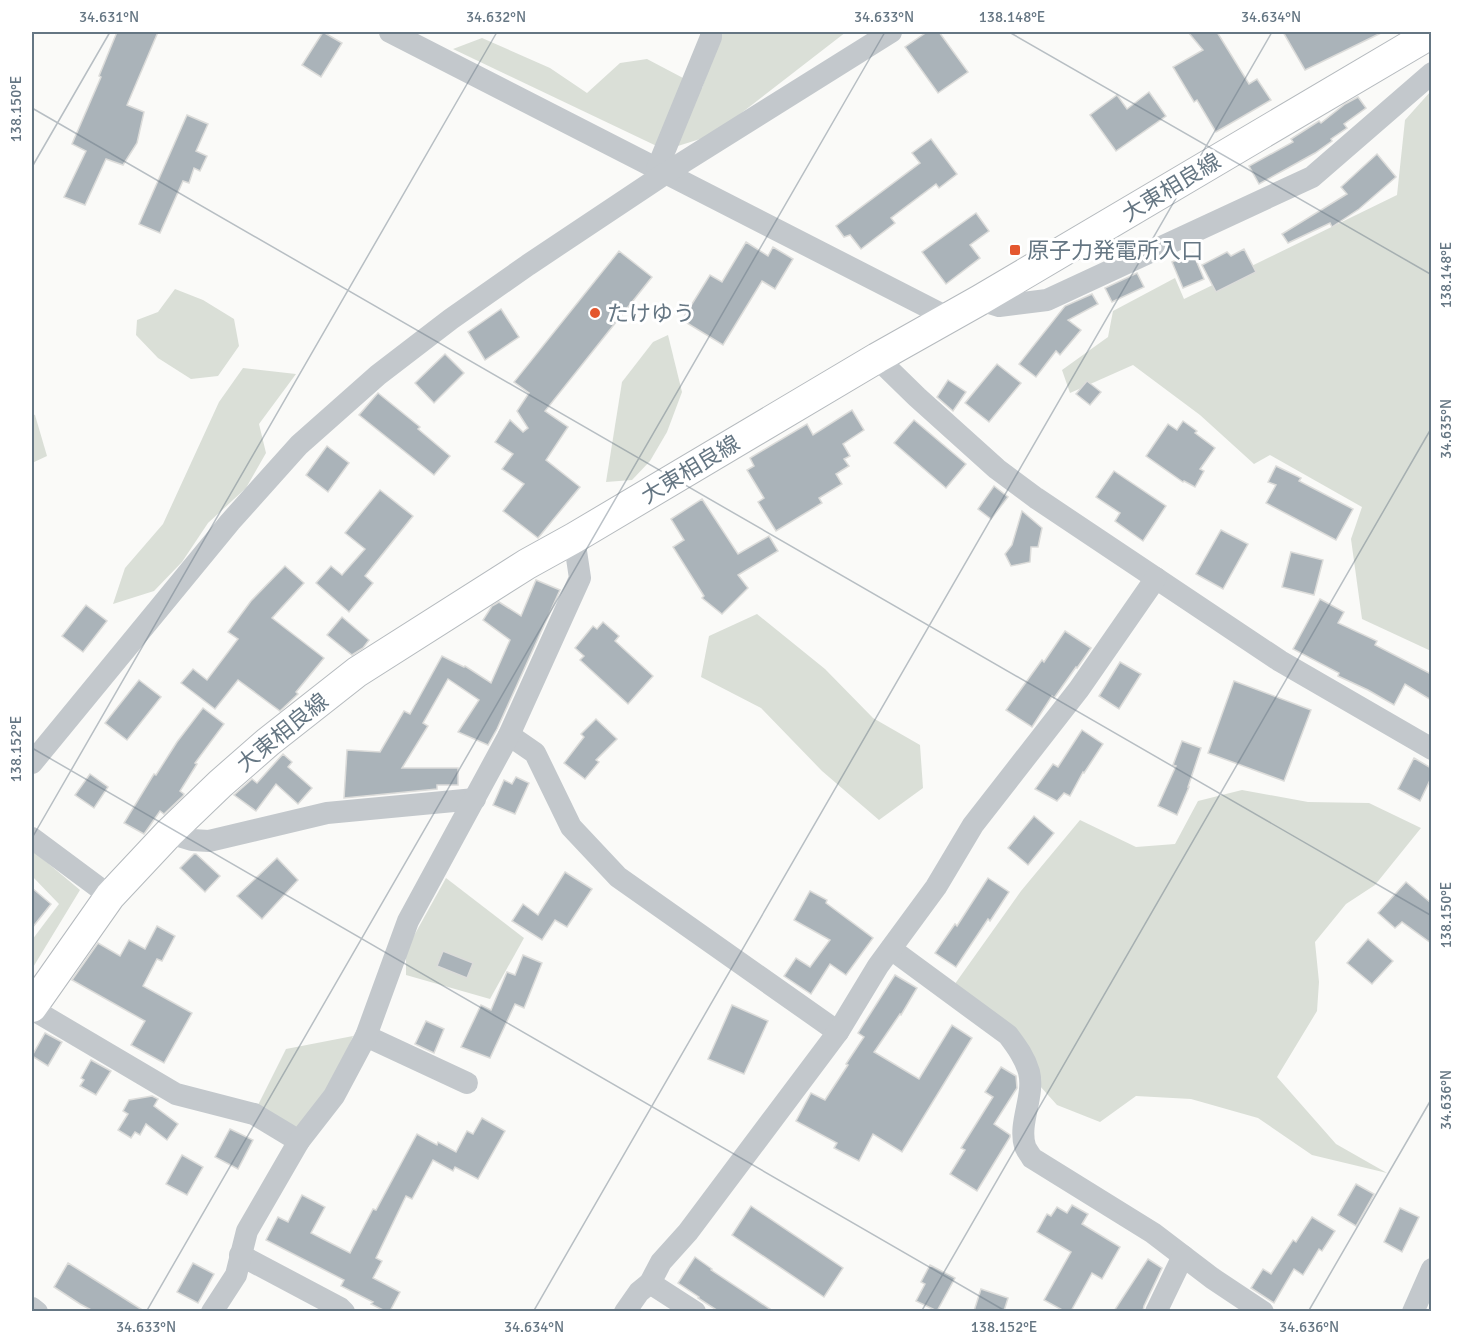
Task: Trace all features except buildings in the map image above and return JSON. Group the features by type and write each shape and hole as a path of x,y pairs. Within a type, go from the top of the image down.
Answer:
{"main road":[{"name":"大東相良線","path":"32,1008 110,896 169,833 268,742 357,672 527,564 877,358 950,318 1431,33"}],"street":[{"path":"390,32 950,318"},
{"path":"662,171 711,32"},
{"path":"32,763 230,522 299,445 378,375 451,319 662,171 891,32"},
{"path":"980,300 999,306 1047,300 1312,177 1431,72"},
{"path":"877,358 917,398 997,469 1036,498 1280,661 1431,749"},
{"path":"212,1311 236,1275 247,1231 299,1142 334,1095 366,1036 408,921 509,735 580,578 574,538"},
{"path":"625,1311 639,1292 650,1283 662,1262 688,1232 838,1032 878,966 936,887 974,825 1079,689 1156,578"},
{"path":"509,735 535,753 571,827 618,877 838,1032"},
{"path":"169,833 192,840 209,841 327,813 475,799"},
{"path":"32,838 110,896"},
{"path":"891,949 1008,1035 1022,1054 1029,1073 1030,1089 1023,1133 1025,1148 1032,1158 1153,1233 1212,1278 1263,1311"},
{"path":"32,1008 176,1094 254,1114 299,1142"},
{"path":"366,1036 467,1083"},
{"path":"240,1255 344,1311"},
{"path":"1156,1311 1183,1256"},
{"path":"1413,1311 1431,1269"},
{"path":"650,1283 695,1311"},
{"path":"32,1308 37,1311"}],"shaded area":[{"path":"716,32 846,32 713,135 665,150 453,49 482,38 550,68 587,93 620,63 647,59 702,88 713,57"},
{"path":"1431,91 1431,651 1362,619 1351,539 1362,507 1270,455 1254,464 1200,415 1133,365 1070,393 1062,370 1108,337 1113,311 1175,278 1184,299 1397,195 1405,120"},
{"path":"175,289 203,300 234,319 239,346 218,376 191,379 158,358 136,335 137,320 158,312"},
{"path":"668,335 682,392 667,432 650,461 632,480 606,482 622,382 653,342"},
{"path":"243,368 296,374 259,424 266,453 246,488 208,523 182,562 154,591 113,604 125,568 163,524 219,402"},
{"path":"32,414 35,415 47,456 32,463"},
{"path":"757,614 825,669 873,718 920,745 923,788 879,820 822,771 761,708 701,677 709,636"},
{"path":"1242,790 1308,802 1369,803 1421,828 1375,885 1346,904 1315,942 1319,982 1317,1011 1277,1077 1336,1144 1387,1173 1312,1155 1258,1118 1191,1099 1136,1096 1100,1122 1057,1105 952,988 1021,891 1080,820 1136,847 1175,844 1198,801"},
{"path":"32,850 80,890 32,969 32,940 59,904 32,876"},
{"path":"446,878 524,938 490,999 406,975 406,950"},
{"path":"353,1036 334,1084 294,1133 257,1107 286,1049"}],"place":[{"name":"原子力発電所入口","path":"1015,250"},
{"name":"たけゆう","path":"595,313"}]}
